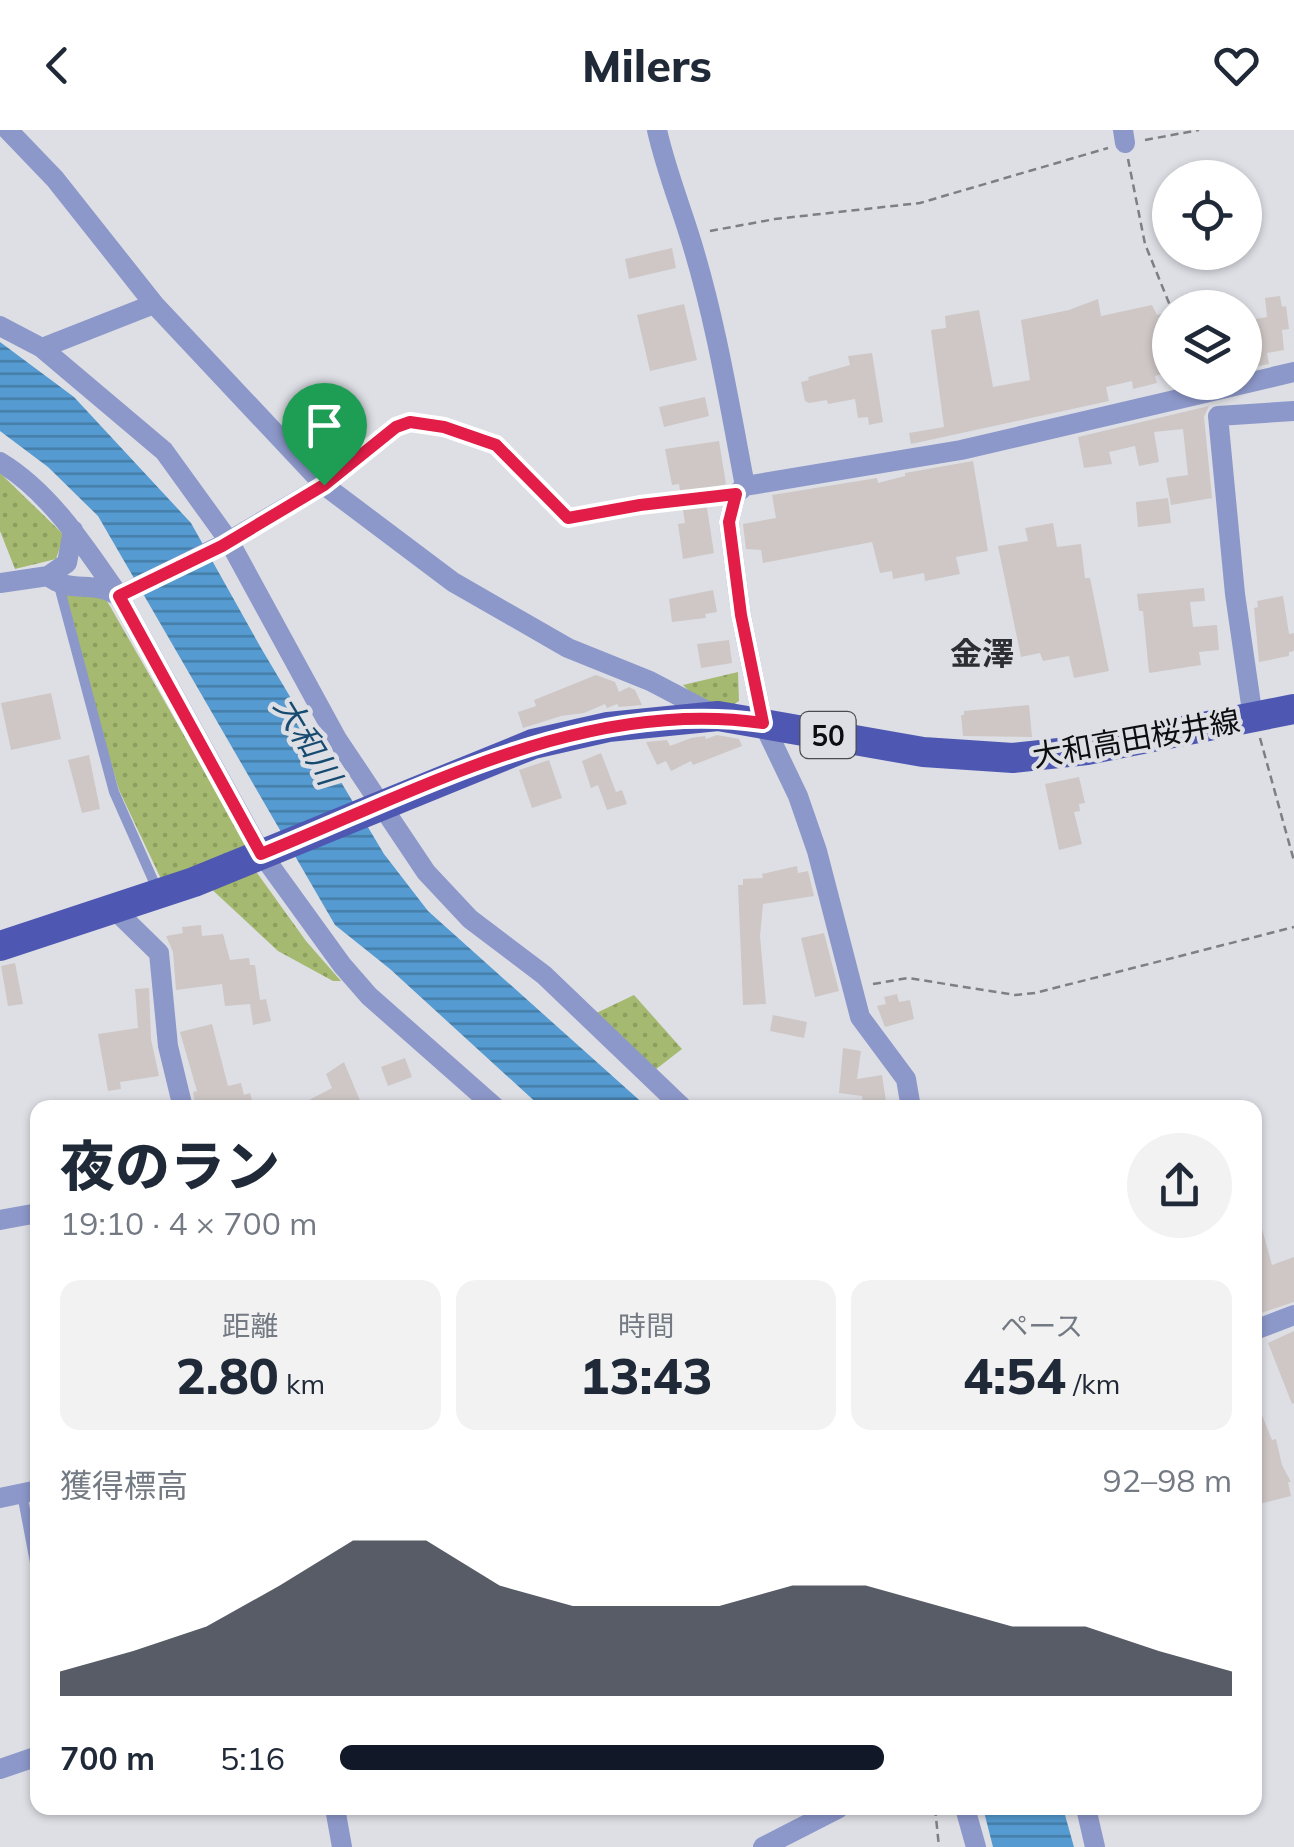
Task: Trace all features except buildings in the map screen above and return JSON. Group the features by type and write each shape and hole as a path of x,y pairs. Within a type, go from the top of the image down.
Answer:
{"main road":[{"name":"大和高田桜井線","path":"0,946 160,894 532,744 608,727 718,716 924,752 1013,758 1087,750 1294,709"}],"street":[{"path":"8,130 56,179 154,304 324,485 453,582 568,648 650,681 718,716"},
{"path":"656,130 689,235 721,359 740,490 729,522 741,615 763,723 798,796 817,851 860,1016 906,1079 909,1100"},
{"path":"42,348 154,304"},
{"path":"0,326 42,348 164,451 225,543 377,806 426,872 470,919 544,976 675,1100"},
{"path":"1262,377 1294,372"},
{"path":"740,490 961,450 1155,400"},
{"path":"1213,400 1253,718"},
{"path":"1218,416 1294,411"},
{"path":"0,462 73,530 122,594 266,852 342,966 369,996 487,1100"},
{"path":"0,583 54,581 104,587 122,594 225,543 324,485"},
{"path":"54,581 67,564 73,530"},
{"path":"115,910 158,953 168,1046 181,1100"},
{"path":"0,1220 30,1214"},
{"path":"1262,1327 1294,1316"},
{"path":"0,1498 30,1492"},
{"path":"0,1769 30,1759"},
{"path":"337,1815 342,1847"},
{"path":"763,1847 825,1815"},
{"path":"968,1815 976,1847"},
{"path":"1088,1815 1095,1847"}],"lane":[{"path":"54,581 114,792 160,894"}],"path":[{"path":"689,235 775,219 920,204 1124,137 1199,130"},
{"path":"1124,137 1146,244 1164,290"},
{"path":"324,485 396,427 410,422 444,427 496,445 568,518 740,490"},
{"path":"1253,718 1294,860"},
{"path":"852,987 908,978 1014,995 1035,993 1294,927"},
{"path":"936,1815 938,1847"}],"green space":[{"path":"0,473 64,535 56,559 15,569 0,531"},
{"path":"62,594 103,594 247,845 162,881 119,790"},
{"path":"738,672 739,701 728,708 696,698 683,685"},
{"path":"252,866 306,941 341,981 333,981 278,951 206,884"},
{"path":"634,995 682,1049 651,1073 590,1016"}],"water":[{"name":"大和川","path":"0,342 74,397 191,523 384,854 428,911 639,1100 533,1100 390,969 335,925 98,516 48,467 0,431"},
{"path":"985,1815 1065,1815 1074,1847 993,1847"}],"district":[{"name":"金澤","path":"982,653"}],"route":[{"path":"410,422 444,427 496,445 568,518 736,494 729,522 741,615 763,723 718,716 608,727 532,744 261,854 119,596 222,546 324,485 396,427 410,422"}]}
